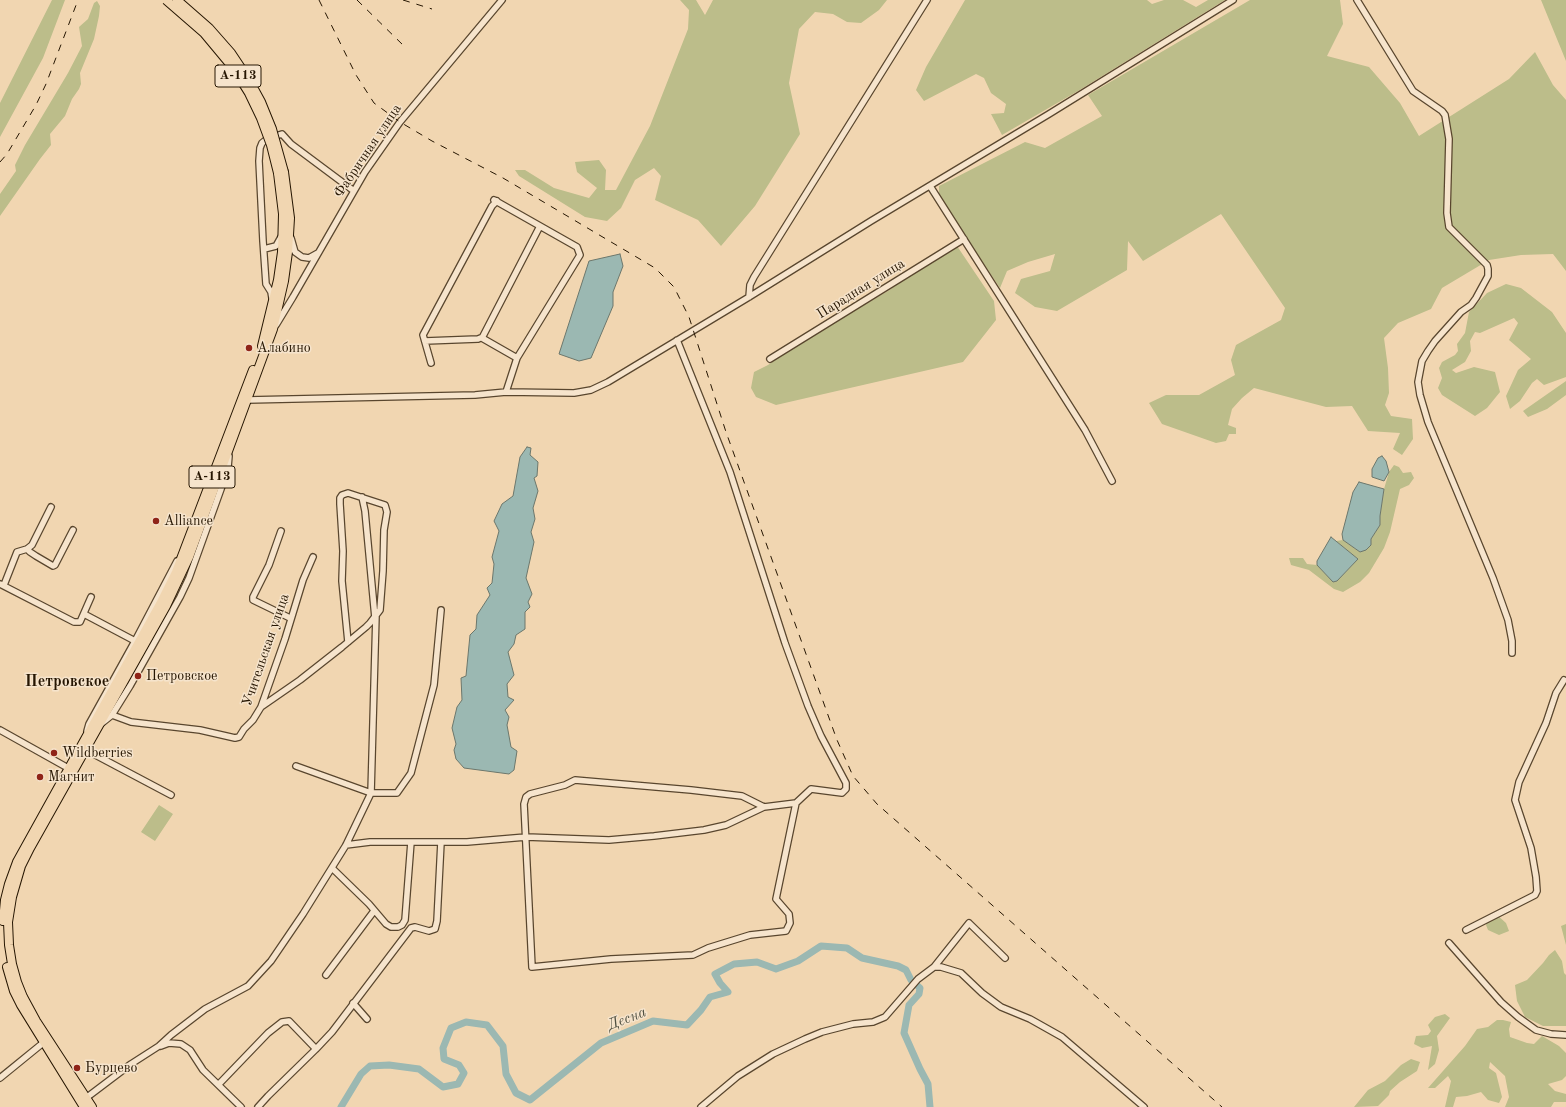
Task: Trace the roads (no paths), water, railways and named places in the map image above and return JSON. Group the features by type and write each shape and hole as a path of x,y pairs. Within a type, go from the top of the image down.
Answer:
{"highway":[{"name":"А-113","path":"92,1107 36,1021 23,997 12,964 8,933 12,897 21,866 181,576 273,329 284,281 288,198 281,173 261,118 249,93 234,69 204,33 166,0"},
{"name":"А-113","path":"177,0 209,28 230,53 248,80 261,102 272,129 281,173"},
{"name":"А-113","path":"84,1107 43,1043 14,990 7,967 2,933 3,899 17,862 167,592 186,547 264,340 286,232"}],"street":[{"name":"Фабричная улица","path":"273,329 321,250 354,191 400,122 502,0"},
{"path":"749,297 750,285 754,277 927,0"},
{"path":"247,400 475,395 506,392 574,393 592,390 608,382 749,297 1233,0"},
{"path":"1357,0 1413,91 1442,111 1445,115 1449,139 1447,213 1449,227 1487,265 1488,269 1488,276 1471,305 1461,312 1435,341 1422,360 1418,382 1420,395 1428,422 1493,578 1508,620 1512,641 1512,653"},
{"path":"272,306 272,295 266,284 259,151 261,145 264,141 282,134 291,144 354,191"},
{"path":"930,186 1085,430 1112,481"},
{"path":"431,363 423,335 496,201 577,247 580,255 517,358 506,392"},
{"path":"425,341 478,339 483,337 540,226"},
{"path":"264,249 274,248 278,245 286,232"},
{"path":"286,232 295,252 302,257 313,257 321,250"},
{"name":"Парадная улица","path":"770,359 964,239"},
{"path":"483,337 517,358"},
{"path":"677,340 730,472 785,643 808,706 821,736 846,783 846,789 842,793 811,789 796,803 776,899 789,914 790,923 786,931 750,935 708,948 694,955 611,959 532,967 524,804 526,797 530,794 565,785 575,780 742,796 764,807"},
{"path":"100,725 112,714 164,626 189,578 228,467 231,444"},
{"path":"261,707 300,680 348,642 376,616 380,610 384,530 387,512 385,506 362,497 344,493 340,498 343,551 342,581 348,642"},
{"path":"86,1098 131,1064 159,1046 205,1009 248,986 271,961 332,868 346,846 371,793 376,616 366,511 362,497"},
{"path":"51,507 32,545 28,549 17,552 2,584 74,622 80,622 92,597"},
{"path":"28,549 30,552 53,566 55,565 73,530"},
{"path":"281,531 269,564 252,597 253,600 290,618"},
{"path":"86,736 89,724 135,641 175,563 186,547"},
{"name":"Учительская улица","path":"112,714 131,722 200,730 235,738 239,737 244,729 253,720 261,707 285,639 302,580 313,557"},
{"path":"296,766 371,793 397,793 411,773 434,685 441,610"},
{"path":"84,614 135,641"},
{"path":"1466,930 1535,895 1537,891 1531,848 1515,800 1519,782 1546,723 1556,693 1564,680"},
{"path":"0,730 68,768"},
{"path":"86,750 171,795"},
{"path":"346,846 370,842 467,842 526,837 609,840 704,830 726,825 764,807 796,803"},
{"path":"332,868 391,927 400,927 405,920 411,842"},
{"path":"258,1107 316,1050 332,1032 411,928 415,927 429,931 435,929 437,921 441,842"},
{"path":"326,974 374,911"},
{"path":"701,1107 738,1076 773,1054 822,1032 853,1024 880,1020 885,1017 917,980 934,967 969,923 1005,958"},
{"path":"1449,943 1501,1002 1518,1017 1536,1030 1551,1034 1566,1035"},
{"path":"934,967 941,967 961,973 982,993 1001,1007 1030,1019 1062,1037 1144,1107"},
{"path":"353,1003 367,1019"},
{"path":"219,1084 268,1033 282,1022 289,1021 316,1050"},
{"path":"0,1078 43,1043"},
{"path":"159,1046 169,1043 181,1044 190,1050 203,1070 241,1107"}],"water":[{"path":"620,254 623,266 613,292 613,306 591,358 579,361 559,354 589,261"},
{"path":"527,447 531,448 530,455 538,462 537,476 534,478 538,491 533,508 535,519 531,532 534,542 526,578 532,594 528,602 530,607 525,612 525,629 516,635 514,644 508,652 514,675 507,684 508,697 514,700 505,710 509,717 507,725 511,747 517,751 514,770 509,774 464,768 456,759 454,750 456,744 452,728 457,707 462,700 461,678 466,676 470,635 476,629 477,615 490,595 487,588 492,583 494,564 492,557 499,531 494,521 502,504 513,496 520,457"},
{"path":"1382,456 1386,461 1389,472 1384,481 1372,477 1372,469 1378,458"},
{"path":"1359,482 1384,489 1380,525 1371,539 1371,545 1366,550 1360,552 1343,540 1342,534 1353,492"},
{"path":"1331,537 1358,559 1337,581 1333,582 1317,565 1317,561"}],"waterway":[{"name":"Десна","path":"341,1107 361,1074 370,1066 389,1065 419,1069 443,1087 458,1084 464,1073 459,1065 444,1059 443,1048 451,1028 466,1022 487,1025 503,1046 506,1074 516,1093 530,1100 601,1043 653,1021 687,1025 701,1010 710,997 728,992 720,983 715,974 734,964 757,962 776,969 798,961 821,946 847,948 862,958 898,966 906,970 911,980 920,988 919,994 909,1005 904,1033 928,1084 930,1107"}],"railway":[{"path":"0,162 7,154 36,105 46,84 78,0"},
{"path":"319,0 356,75 374,103 400,122 432,141 503,178 655,268 674,287 689,317 726,432 837,740 853,776 877,804 1222,1107"},
{"path":"357,0 405,47"},
{"path":"403,0 432,9"}],"place":[{"name":"Алабино","path":"249,348"},
{"name":"Alliance","path":"156,521"},
{"name":"Петровское","path":"138,676"},
{"name":"Wildberries","path":"54,753"},
{"name":"Магнит","path":"40,777"},
{"name":"Бурцево","path":"77,1068"}],"district":[{"name":"Петровское","path":"67,682"}]}
